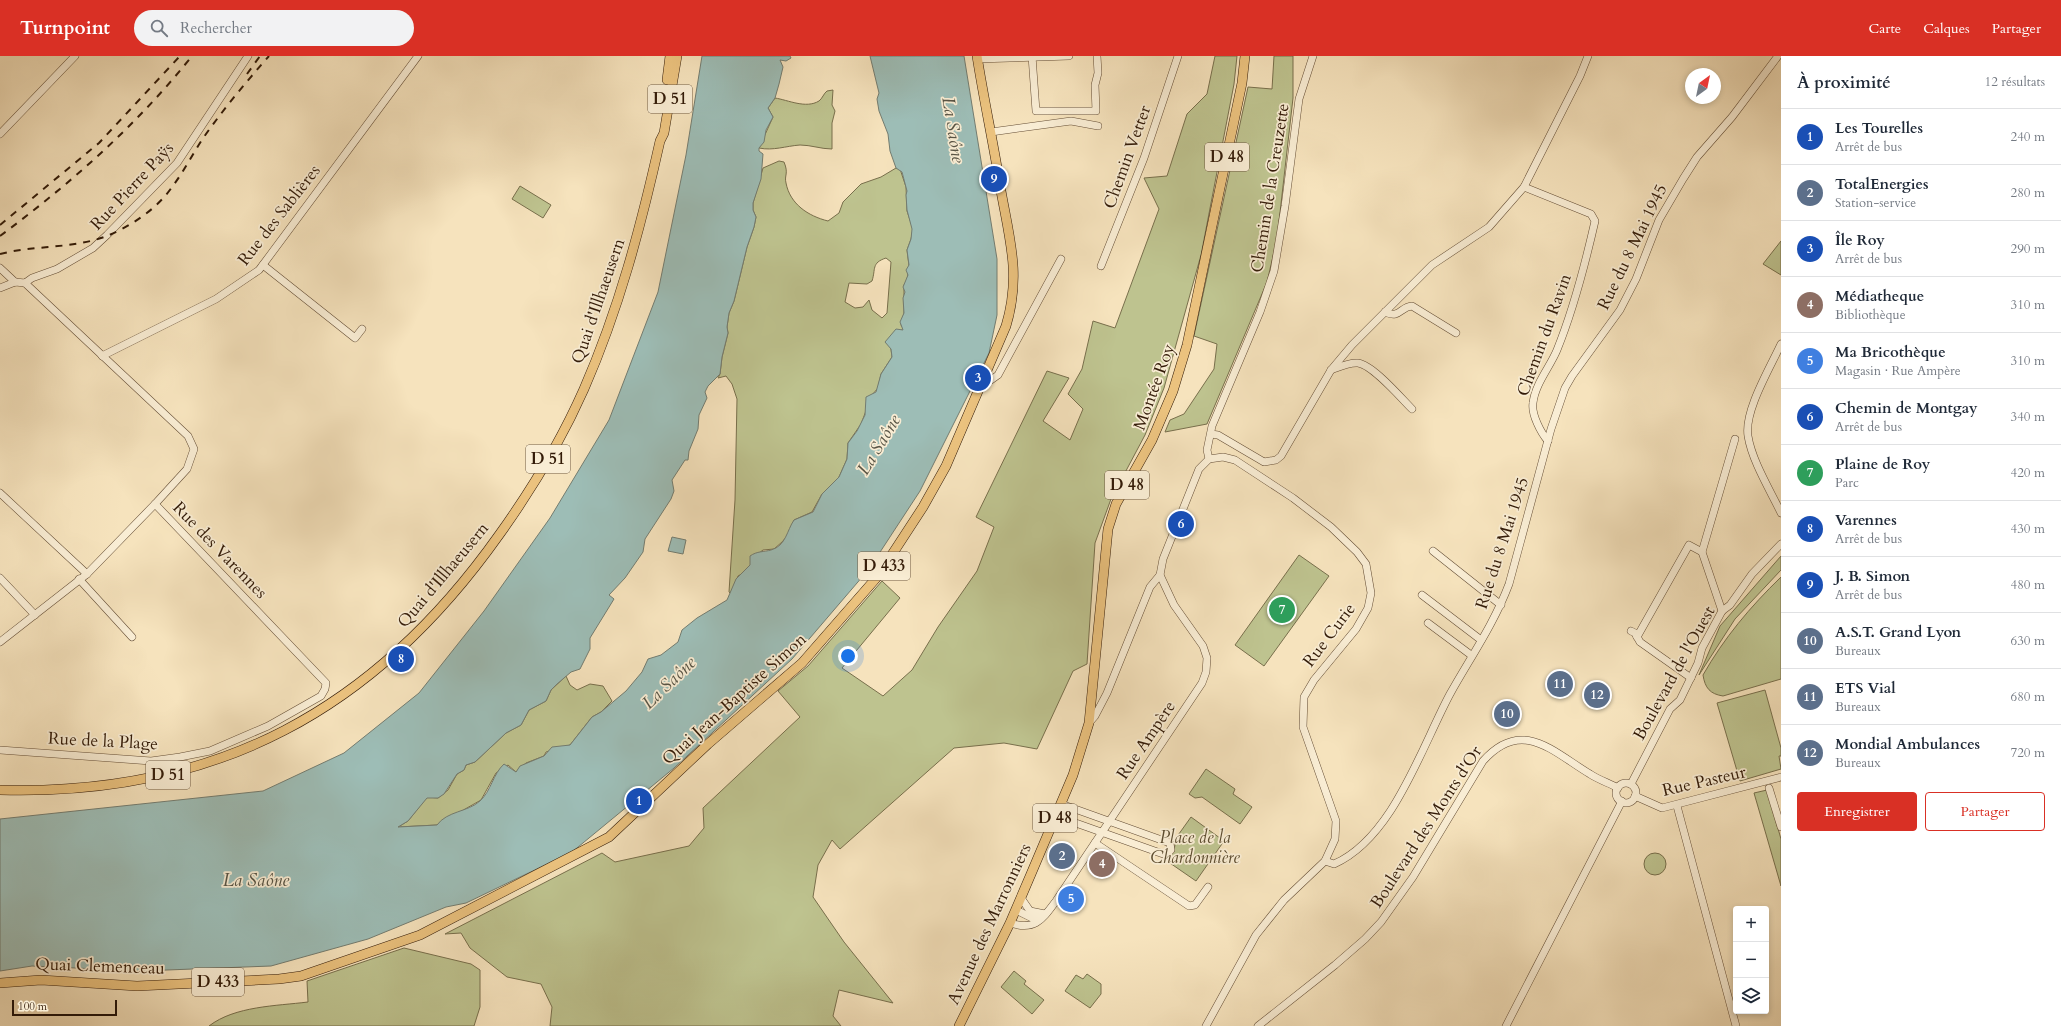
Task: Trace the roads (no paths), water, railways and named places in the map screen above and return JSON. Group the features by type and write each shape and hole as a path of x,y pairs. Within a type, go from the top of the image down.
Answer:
{"main road":[{"name":"Quai d'Illhaeusern","path":"0,790 45,790 130,782 178,772 231,756 279,734 336,701 362,682 416,635 482,560 522,502 574,410 606,334 624,282 641,225 660,141 660,129 670,56"},
{"name":"Quai d'Illhaeusern","path":"660,141 664,133 677,56"},
{"name":"Montée Roy","path":"1089,723 1108,529 1116,504 1152,440 1173,391 1187,345 1242,84 1246,56"},
{"name":"Quai Jean-Baptiste Simon","path":"452,919 609,837 708,744 802,663 878,576 923,507 946,466 1006,326 1012,306 1014,289 1012,252 977,57"},
{"name":"Avenue des Marronniers","path":"959,1026 1016,910 1073,775 1089,723"},
{"name":"Quai Clemenceau","path":"0,983 41,980 137,986 291,977 313,972 420,935 452,919"}],"street":[{"path":"0,134 75,56"},
{"name":"Rue Pierre Paÿs","path":"25,283 32,278 57,269 93,248 108,235 177,163 248,56"},
{"name":"Rue des Sablières","path":"102,356 216,299 244,282 263,265 418,56"},
{"path":"977,57 1069,56"},
{"path":"1032,57 1036,111 1096,111 1095,85 1098,73 1097,56"},
{"name":"Chemin Vetter","path":"1101,266 1144,158 1178,56"},
{"name":"Chemin de la Creuzette","path":"1210,459 1207,450 1212,426 1260,312 1274,271 1286,206 1299,99 1313,56"},
{"path":"1210,434 1218,435 1264,462 1276,460 1281,456 1331,370 1352,345 1432,265 1489,227 1524,187 1574,88 1588,56"},
{"name":"Rue du 8 Mai 1945","path":"1325,861 1334,864 1356,851 1366,842 1386,817 1402,790 1471,656 1501,605 1511,577 1548,441 1565,388 1620,310 1636,279 1656,226 1671,198 1697,157 1736,112 1778,56"},
{"path":"990,132 1071,121 1098,126"},
{"name":"Chemin du Ravin","path":"1524,187 1591,214 1595,221 1576,295 1556,351 1534,396 1532,404 1542,435 1548,441"},
{"path":"984,378 991,380 998,375 1061,259"},
{"path":"263,265 355,338 362,329"},
{"path":"0,268 15,282"},
{"path":"0,288 15,282 25,283"},
{"name":"Rue des Varennes","path":"25,283 188,436 194,449 187,469 155,504 326,683"},
{"path":"1386,312 1392,315 1412,306 1456,333"},
{"path":"1781,344 1751,408 1748,436 1754,455 1781,513"},
{"path":"1331,370 1358,362 1372,371 1412,409"},
{"path":"1722,611 1702,552 1734,439"},
{"name":"Rue Curie","path":"1210,459 1223,457 1236,460 1293,498 1346,540 1366,564 1371,593 1368,608 1356,629 1314,680 1304,697 1303,727 1336,821 1335,839 1325,861"},
{"path":"1089,723 1095,716 1107,693 1150,587 1160,575 1162,558 1199,469 1210,459"},
{"path":"0,493 86,574"},
{"path":"0,642 86,574 155,504"},
{"name":"Boulevard de l'Ouest","path":"1631,784 1670,709 1680,700 1698,663 1699,654 1722,611 1730,606 1752,574 1781,544"},
{"path":"1637,637 1689,545 1702,552"},
{"path":"1432,550 1501,605"},
{"name":"Rue Ampère","path":"1010,923 1025,926 1033,925 1039,922 1046,914 1196,692 1206,672 1207,658 1203,646 1174,605 1160,575"},
{"path":"0,578 35,615"},
{"path":"79,580 132,637"},
{"path":"1422,595 1481,640"},
{"path":"1428,623 1471,656"},
{"path":"1631,631 1640,642 1691,678"},
{"name":"Rue de la Plage","path":"0,750 151,761 210,751 268,726 321,696 325,689 326,683"},
{"name":"Boulevard des Monts d'Or","path":"1258,1026 1341,960 1381,922 1413,877 1483,761 1500,746 1513,741 1524,740 1543,743 1591,775 1618,788"},
{"name":"Rue Pasteur","path":"1635,796 1662,808 1677,806 1781,777"},
{"path":"1624,783 1631,784 1636,789 1635,796 1631,802 1622,801 1617,795 1618,788 1624,783"},
{"path":"1769,788 1781,827"},
{"path":"1506,1026 1622,801"},
{"path":"1056,816 1166,855 1171,850 1170,843 1061,804"},
{"path":"1677,806 1736,1026"},
{"path":"1095,843 1189,906 1195,905 1208,887"},
{"path":"1206,1026 1256,935 1284,900 1325,861"},
{"path":"1021,898 1030,911 1046,914"},
{"path":"1016,910 1032,918 1046,914"}],"water":[{"name":"La Saône","path":"702,56 790,56 791,58 786,61 780,60 783,67 779,84 775,98 768,108 773,117 766,130 764,142 759,148 759,151 763,154 761,179 753,203 753,210 756,217 754,227 747,247 734,301 729,313 727,327 728,333 722,357 720,374 708,386 705,392 707,398 699,415 698,429 689,451 688,460 685,460 672,480 674,491 671,499 645,539 643,552 625,578 609,595 614,599 590,638 590,649 580,669 571,672 557,684 551,690 546,701 529,710 521,725 506,733 475,762 466,765 464,770 457,774 444,794 438,798 427,798 408,821 398,827 437,825 446,817 475,805 480,801 504,764 516,772 520,766 544,756 552,747 570,745 592,717 601,712 626,691 642,672 648,659 661,655 678,642 682,630 697,618 727,600 736,579 750,565 750,556 758,552 771,550 780,545 786,537 794,520 813,512 822,494 839,477 847,459 848,443 857,431 865,415 866,397 876,392 881,374 892,357 891,349 885,342 896,329 903,330 900,322 904,313 903,298 905,292 903,287 908,275 906,270 909,265 907,250 911,239 912,229 907,210 907,191 902,172 896,168 890,151 888,134 879,111 877,99 879,93 870,56 964,56 997,259 997,315 989,353 920,491 869,569 792,659 674,768 572,852 466,903 446,907 368,939 271,966 141,971 32,966 0,971 0,819 263,791 344,753 419,693 484,611 550,518 609,420 658,292 686,155"},
{"path":"672,537 686,540 683,554 668,551"}],"railway":[{"path":"0,225 99,143 180,56"},
{"path":"0,236 52,196 126,130 192,56"},
{"path":"247,74 260,56"},
{"path":"0,254 94,240 116,232 143,216 166,195 177,181 202,140 237,94 269,56"}],"place":[{"name":"J. B. Simon","path":"994,179"},
{"name":"Île Roy","path":"978,378"},
{"name":"Chemin de Montgay","path":"1181,524"},
{"name":"Plaine de Roy","path":"1282,610"},
{"name":"Varennes","path":"401,659"},
{"name":"ETS Vial","path":"1560,684"},
{"name":"Mondial Ambulances","path":"1597,695"},
{"name":"A.S.T. Grand Lyon","path":"1507,714"},
{"name":"Les Tourelles","path":"639,801"},
{"name":"TotalEnergies","path":"1062,856"},
{"name":"Médiatheque","path":"1102,864"},
{"name":"Ma Bricothèque","path":"1071,899"}],"park label":[{"name":"Place de la Chardonnière","path":"1195,847"}]}
